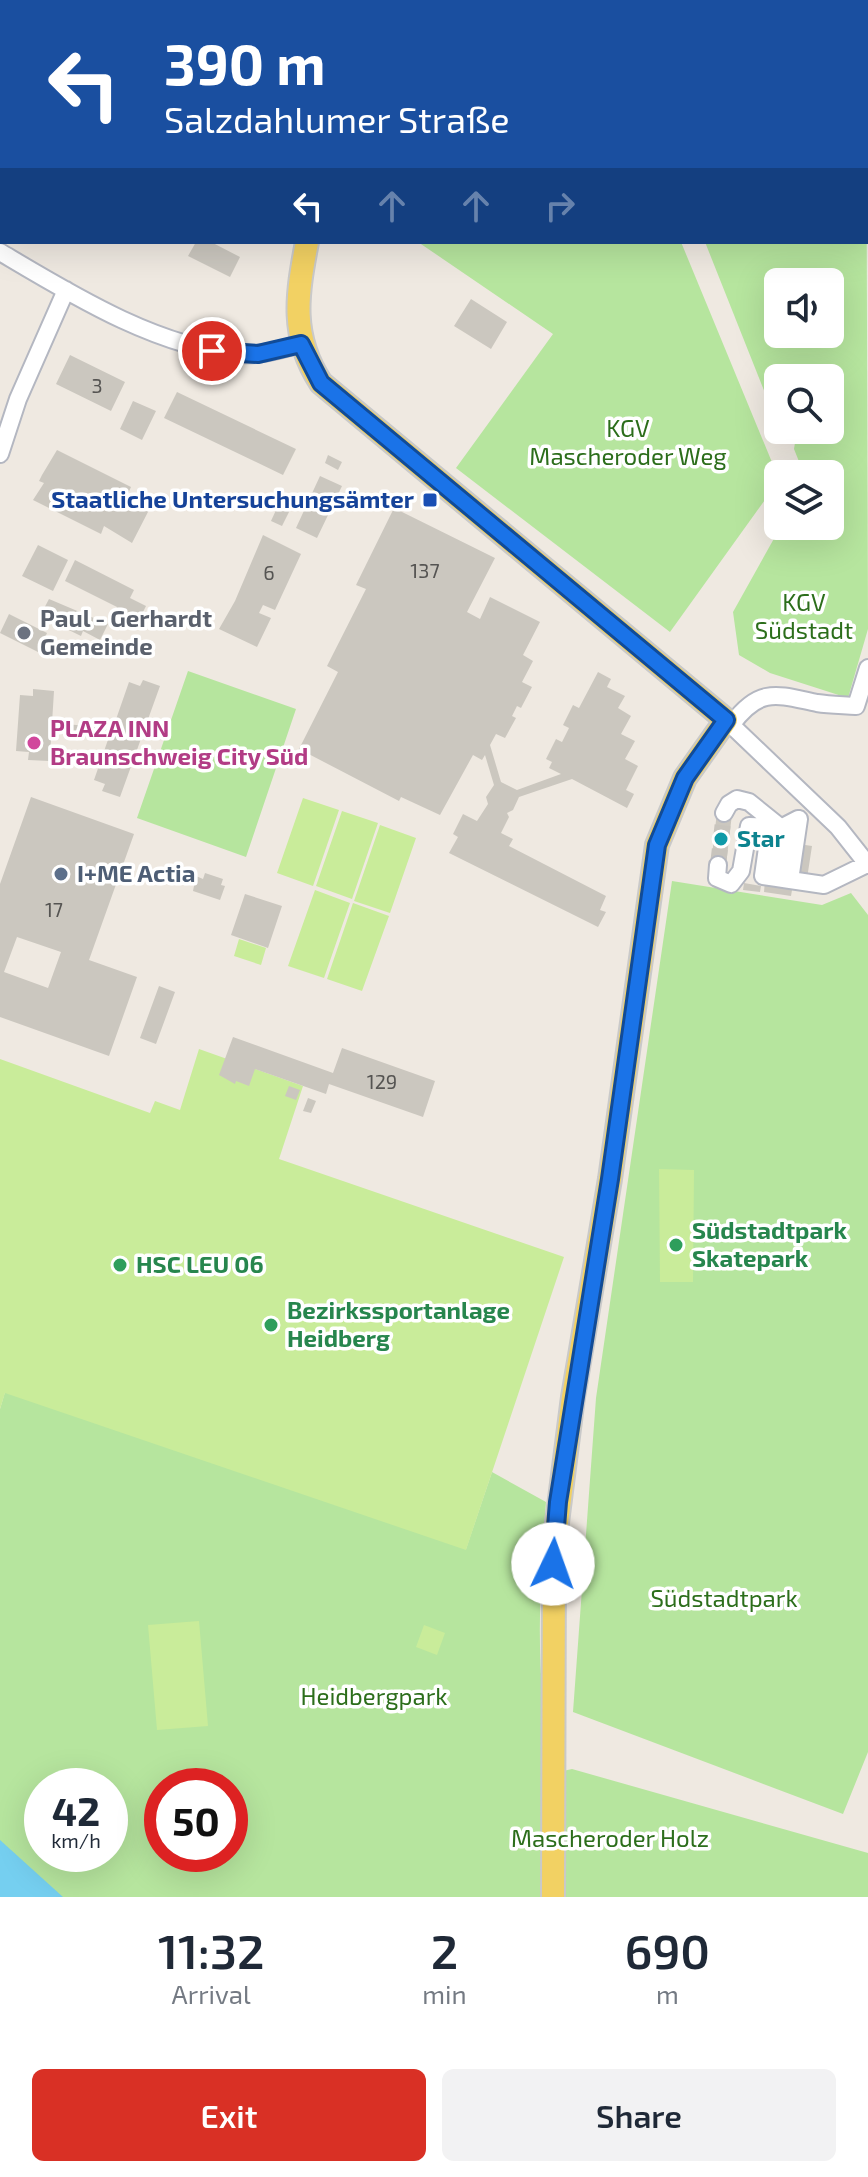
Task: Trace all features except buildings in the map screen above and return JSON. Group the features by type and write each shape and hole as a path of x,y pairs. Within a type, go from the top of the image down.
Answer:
{"main road":[{"path":"307,244 296,316 301,344 321,383 729,722 685,778 657,845 610,1179 567,1437 554,1546 553,1897"}],"street":[{"path":"0,252 66,290 170,338 212,351 258,354 301,344"},
{"path":"0,454 18,399 66,290"},
{"path":"813,803 798,819 769,834 763,876 824,885 868,864 813,803 729,722 757,699 784,694 819,703 856,706 868,668"},
{"path":"724,813 729,804 737,799 749,802 780,827"},
{"path":"784,879 798,819"},
{"path":"718,865 717,878 731,884 741,871 749,826 780,827"}],"green space":[{"name":"KGV Mascheroder Weg","path":"421,244 682,244 771,460 764,460 764,501 670,632 456,468 553,334"},
{"name":"KGV Südstadt","path":"706,244 867,244 868,629 848,698 770,673 739,655 733,612 773,540 844,540 844,460 798,460 795,444 844,444 844,364 764,364 764,390"},
{"path":"188,671 296,709 246,857 137,818"},
{"path":"303,798 339,810 313,886 277,873"},
{"path":"342,811 378,823 352,899 316,886"},
{"path":"380,825 416,838 390,913 354,901"},
{"name":"Südstadtpark","path":"672,881 822,905 851,893 868,915 868,1752 843,1814 573,1712 596,1398"},
{"path":"315,890 350,903 324,978 288,966"},
{"path":"353,903 389,916 362,991 327,979"},
{"path":"239,939 266,948 261,965 234,956"},
{"name":"Bezirkssportanlage Heidberg","path":"199,1049 303,1086 279,1159 564,1257 466,1550 5,1393 0,1409 0,1059 150,1113 155,1101 180,1110"},
{"name":"Südstadtpark Skatepark","path":"659,1169 694,1170 693,1282 660,1282"},
{"name":"Heidbergpark","path":"5,1392 466,1549 492,1472 546,1502 540,1603 541,1672 554,1773 572,1769 868,1853 868,1897 0,1897 0,1409"},
{"path":"199,1621 208,1726 157,1730 148,1625"},
{"path":"424,1625 445,1633 437,1655 416,1647"}],"water":[{"path":"0,1840 24,1862 24,1872 35,1872 63,1897 0,1897"}],"tunnel":[{"path":"718,865 724,813"}],"place":[{"name":"Staatliche Untersuchungsämter","path":"430,500"},
{"name":"Paul - Gerhardt Gemeinde","path":"24,633"},
{"name":"PLAZA INN Braunschweig City Süd","path":"34,743"},
{"name":"Star","path":"721,839"},
{"name":"I+ME Actia","path":"61,874"},
{"name":"Südstadtpark Skatepark","path":"676,1245"},
{"name":"HSC LEU 06","path":"120,1265"},
{"name":"Bezirkssportanlage Heidberg","path":"271,1325"}],"route":[{"path":"212,351 258,354 301,344 309,365 321,383 726,720 685,778 657,845 621,1078 610,1179 558,1502 553,1564"}],"park label":[{"name":"Mascheroder Holz","path":"610,1839"}]}
